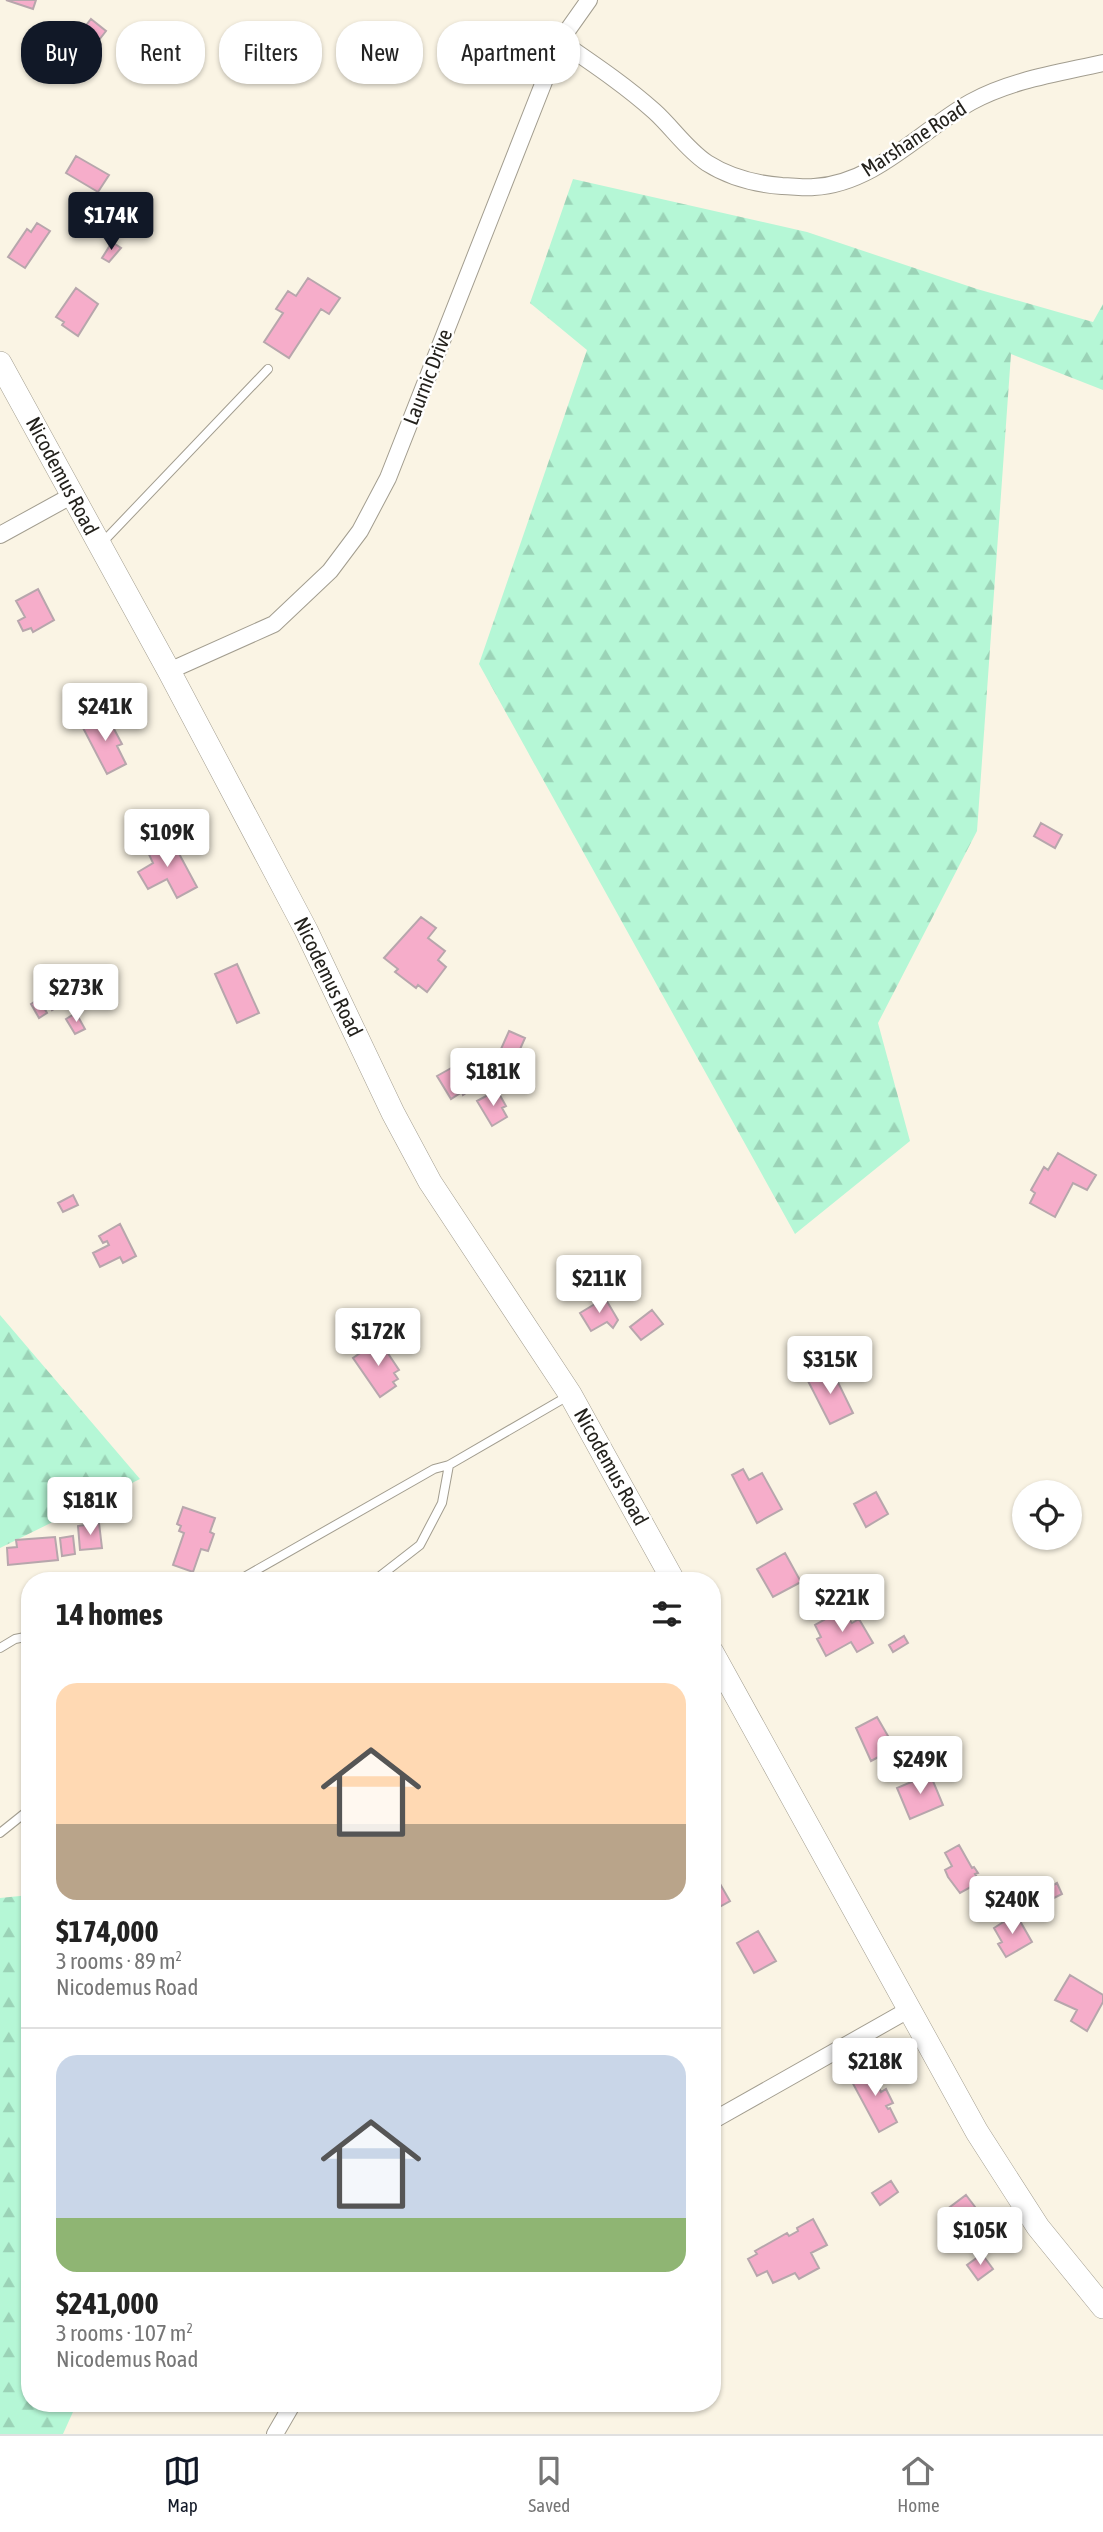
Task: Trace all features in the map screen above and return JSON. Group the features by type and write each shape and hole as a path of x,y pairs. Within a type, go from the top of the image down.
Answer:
{"street":[{"name":"Laurnic Drive","path":"574,21 589,0"},
{"name":"Marshane Road","path":"580,55 655,112 706,162 732,176 773,185 816,187 855,177 891,158 973,101 1039,77 1103,63"},
{"name":"Laurnic Drive","path":"169,671 274,624 330,571 359,531 388,478 543,84"},
{"name":"Nicodemus Road","path":"0,362 169,671 306,930 393,1113 430,1182 570,1394 669,1572"},
{"path":"0,535 71,496"},
{"path":"721,1668 977,2132 1038,2227 1103,2307"},
{"path":"721,2116 910,2009"},
{"path":"275,2434 288,2412"}],"lane":[{"path":"99,546 268,369"},
{"path":"253,1572 434,1469 449,1465 570,1394"},
{"path":"385,1572 420,1545 442,1503 449,1465"},
{"path":"0,1648 21,1638"},
{"path":"2,1827 21,1815"}],"green space":[{"path":"573,179 807,232 977,289 1093,322 1103,304 1103,390 1011,354 977,831 878,1023 910,1141 795,1234 479,664 587,350 530,303"},
{"path":"0,1315 140,1479 0,1548"},
{"path":"21,1896 21,2412 73,2412 63,2434 0,2434 0,1898"}],"building":[{"path":"6,0 36,0 33,9"},
{"path":"76,156 109,175 98,192 66,173"},
{"path":"37,223 50,231 25,268 8,257 27,229 31,232"},
{"path":"112,242 121,248 109,262 102,258"},
{"path":"308,278 340,298 329,314 321,309 289,358 264,342 283,313 276,309 288,291 296,296"},
{"path":"76,288 98,304 78,336 62,325 64,322 56,317"},
{"path":"38,589 54,620 33,632 31,628 23,631 18,621 25,617 16,601"},
{"path":"106,714 122,744 117,746 126,764 107,774 82,726"},
{"path":"1041,823 1062,835 1055,848 1034,836"},
{"path":"170,837 197,887 177,898 167,879 148,889 138,872 153,863 146,848"},
{"path":"421,917 436,928 428,938 445,951 438,960 446,967 427,992 418,985 416,988 395,972 398,969 384,958"},
{"path":"237,964 259,1013 237,1023 215,974"},
{"path":"59,986 68,1001 52,1010 44,994"},
{"path":"39,999 47,1013 39,1018 31,1004"},
{"path":"76,1013 85,1029 75,1034 66,1019"},
{"path":"509,1031 525,1038 517,1056 501,1049"},
{"path":"471,1057 484,1079 463,1095 462,1092 451,1099 437,1076"},
{"path":"497,1090 506,1106 502,1108 507,1117 492,1126 477,1101"},
{"path":"1058,1153 1096,1175 1087,1190 1073,1183 1055,1217 1030,1203 1035,1193 1031,1190 1044,1167 1048,1170"},
{"path":"73,1195 78,1205 63,1212 58,1203"},
{"path":"120,1224 136,1256 123,1263 120,1257 100,1267 93,1253 109,1245 107,1241 103,1243 99,1236"},
{"path":"605,1298 618,1320 613,1328 607,1322 591,1331 580,1313"},
{"path":"652,1310 663,1324 641,1340 630,1327"},
{"path":"379,1340 399,1370 394,1373 398,1379 393,1382 396,1386 380,1397 353,1358"},
{"path":"831,1368 853,1413 830,1424 807,1379"},
{"path":"743,1469 749,1480 762,1473 782,1509 757,1523 732,1475"},
{"path":"876,1492 888,1514 866,1527 854,1504"},
{"path":"183,1507 215,1518 210,1532 214,1534 208,1551 201,1549 193,1572 173,1565 184,1533 179,1531 181,1526 177,1524"},
{"path":"99,1523 102,1548 80,1550 78,1526"},
{"path":"73,1536 75,1554 62,1556 60,1538"},
{"path":"55,1537 58,1560 8,1565 7,1548 17,1547 16,1540"},
{"path":"785,1553 801,1582 773,1597 757,1569"},
{"path":"842,1610 852,1623 859,1619 873,1643 857,1652 851,1642 826,1656 817,1639 821,1637 815,1625"},
{"path":"904,1636 908,1643 893,1652 889,1645"},
{"path":"877,1717 895,1748 871,1761 856,1728"},
{"path":"930,1774 943,1805 910,1819 897,1788"},
{"path":"959,1845 972,1868 978,1873 975,1874 980,1882 960,1893 945,1870 952,1866 945,1853"},
{"path":"1057,1883 1062,1894 1050,1900 1044,1890"},
{"path":"721,1886 730,1901 721,1906"},
{"path":"1016,1914 1032,1942 1006,1957 998,1944 1002,1942 994,1928"},
{"path":"758,1931 776,1961 754,1973 737,1943"},
{"path":"1070,1975 1103,1995 1103,2002 1087,2031 1071,2021 1077,2010 1055,2000"},
{"path":"877,2066 884,2080 877,2084 881,2092 886,2089 893,2103 886,2106 890,2108 897,2122 879,2132 851,2080"},
{"path":"891,2181 898,2192 880,2205 872,2193"},
{"path":"966,2195 985,2220 960,2238 942,2213"},
{"path":"813,2219 827,2245 811,2253 819,2268 799,2279 795,2273 773,2283 767,2271 757,2276 748,2259 757,2254 755,2251 787,2233 789,2236"},
{"path":"982,2254 993,2269 978,2280 967,2265"}]}
